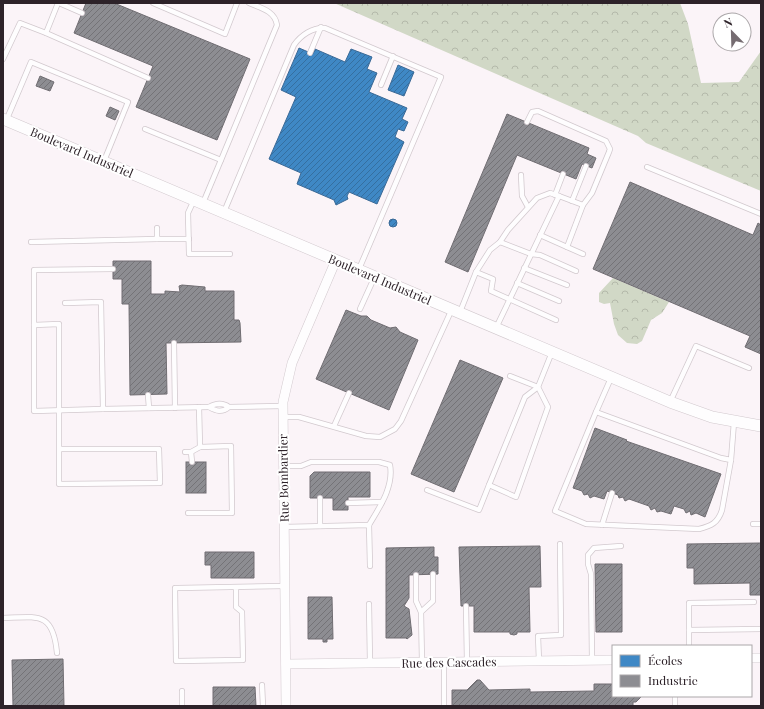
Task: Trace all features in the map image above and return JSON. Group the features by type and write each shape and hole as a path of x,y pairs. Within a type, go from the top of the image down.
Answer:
{"street":[{"name":"Boulevard Industriel","path":"5,120 670,402 701,414 734,422 761,426"},
{"name":"Rue Bombardier","path":"286,706 283,406 292,363 336,260"},
{"name":"Rue des Cascades","path":"286,664 612,660"}],"lane":[{"path":"46,33 59,3 82,13"},
{"path":"153,3 225,34 237,3"},
{"path":"230,254 189,254 188,213 199,202 221,160 277,25 276,18 273,14 249,3"},
{"path":"3,59 20,23 148,78"},
{"path":"310,53 321,27"},
{"path":"224,212 294,45 301,37 321,27 330,29 441,77 359,269"},
{"path":"382,85 393,56"},
{"path":"5,120 31,62 128,102 104,161"},
{"path":"527,122 532,112 538,111 606,141 610,149 592,193 583,205 567,247"},
{"path":"145,129 221,160"},
{"path":"572,201 586,166"},
{"path":"647,166 761,214"},
{"path":"496,328 557,196 563,174"},
{"path":"521,175 522,196 528,208"},
{"path":"283,417 299,417 366,436 380,437 395,429 401,421 476,272 490,250 500,242 508,230 537,198 543,195 550,193 583,205"},
{"path":"157,228 157,239"},
{"path":"540,235 583,254"},
{"path":"31,242 188,239"},
{"path":"500,242 531,254 540,255 576,271"},
{"path":"524,268 567,285"},
{"path":"113,269 34,270 34,411 199,408 216,404 225,404 229,407 283,406"},
{"path":"476,272 493,279 491,291 556,320"},
{"path":"360,309 374,276"},
{"path":"517,283 559,301"},
{"path":"65,303 101,302 103,409"},
{"path":"34,325 58,324 59,484 160,483 159,449 59,449"},
{"path":"174,343 175,408"},
{"path":"670,402 696,346 749,368"},
{"path":"427,490 479,510 525,397 538,387 552,352"},
{"path":"489,485 516,497 548,407 538,387 510,376"},
{"path":"611,376 555,511 582,523 699,529 711,525 719,518 722,510 731,460 734,422"},
{"path":"334,426 349,393"},
{"path":"148,395 149,408"},
{"path":"199,408 200,447"},
{"path":"596,412 721,458 731,460"},
{"path":"185,452 192,452 200,447 231,446 232,513 188,513"},
{"path":"192,452 192,462"},
{"path":"283,466 301,466 310,462 379,462 386,463 390,466 391,470 388,487 382,502 369,525 370,566"},
{"path":"602,525 612,493"},
{"path":"320,498 320,526"},
{"path":"348,503 382,502"},
{"path":"754,524 761,524"},
{"path":"284,527 369,525"},
{"path":"538,661 538,636 561,635 560,544"},
{"path":"592,660 591,574 588,564 588,555 594,548 621,546"},
{"path":"421,612 433,601 433,574"},
{"path":"416,575 416,601 421,612 422,662"},
{"path":"236,587 236,607 242,612 243,660 176,661 175,588 285,586"},
{"path":"689,645 689,603 754,602"},
{"path":"369,604 370,663"},
{"path":"466,606 467,662"},
{"path":"3,618 34,617 44,620 53,630 57,653"},
{"path":"689,630 761,629"},
{"path":"444,662 444,706"},
{"path":"262,685 263,706"},
{"path":"182,691 182,706"}],"green space":[{"path":"334,3 680,3 688,24 701,83 739,82 761,51 761,191 646,143 638,136"},
{"path":"613,278 669,302 662,313 651,320 642,341 637,344 627,343 618,335 614,324 610,303 604,304 599,302 599,293"}],"building: Écoles":[{"path":"299,48 313,54 315,49 345,62 351,49 372,57 367,69 377,73 369,92 407,108 402,119 408,122 404,131 398,129 395,137 404,142 377,204 349,192 347,196 348,199 336,205 334,200 297,184 301,173 269,159 296,97 281,90"},
{"path":"398,65 414,72 404,96 388,90"},
{"path":"391,219 395,219 397,223 395,227 391,227 389,225 389,221"}],"building: Industrie":[{"path":"86,3 114,3 250,59 217,140 136,107 153,66 74,33"},
{"path":"40,76 54,82 50,91 36,86"},
{"path":"110,107 119,111 115,120 106,116"},
{"path":"507,114 589,148 587,154 596,158 592,168 582,164 576,179 517,155 468,272 445,262"},
{"path":"630,182 753,235 758,223 761,225 761,354 745,347 750,336 593,269"},
{"path":"113,261 151,261 151,294 165,294 165,291 180,292 179,286 182,285 205,287 205,291 234,291 234,320 239,320 240,323 241,342 166,343 167,394 130,395 129,304 122,304 122,279 113,279"},
{"path":"346,310 361,316 367,316 371,320 390,328 396,327 400,332 418,340 389,410 316,379"},
{"path":"460,360 503,378 454,492 411,474"},
{"path":"595,428 627,440 626,441 721,474 705,517 696,513 691,515 690,511 686,513 684,509 674,506 671,514 661,511 657,512 655,508 651,510 649,506 629,499 625,501 623,497 619,498 618,495 607,491 604,499 594,496 590,498 588,494 584,495 582,491 573,488"},
{"path":"186,462 206,462 206,493 186,493"},
{"path":"314,472 370,472 370,497 348,497 348,510 333,510 333,498 310,498 310,476"},
{"path":"761,543 761,595 750,595 750,583 694,584 694,568 687,568 687,544"},
{"path":"540,546 541,587 529,587 530,632 517,632 517,634 514,635 510,634 510,632 474,632 474,606 461,606 459,547"},
{"path":"434,547 434,557 438,557 438,574 409,575 409,598 404,606 409,609 412,635 407,639 386,638 386,548"},
{"path":"205,552 254,552 254,578 211,578 211,565 205,565"},
{"path":"595,564 622,564 622,632 596,632"},
{"path":"308,597 332,597 333,639 327,639 327,642 323,642 323,639 308,639"},
{"path":"63,659 64,706 13,706 12,660"},
{"path":"477,680 480,680 489,690 530,689 530,692 594,691 594,684 612,684 612,697 641,697 636,702 633,702 633,706 452,706 452,690 467,690"},
{"path":"213,687 255,687 256,706 213,706"}]}
